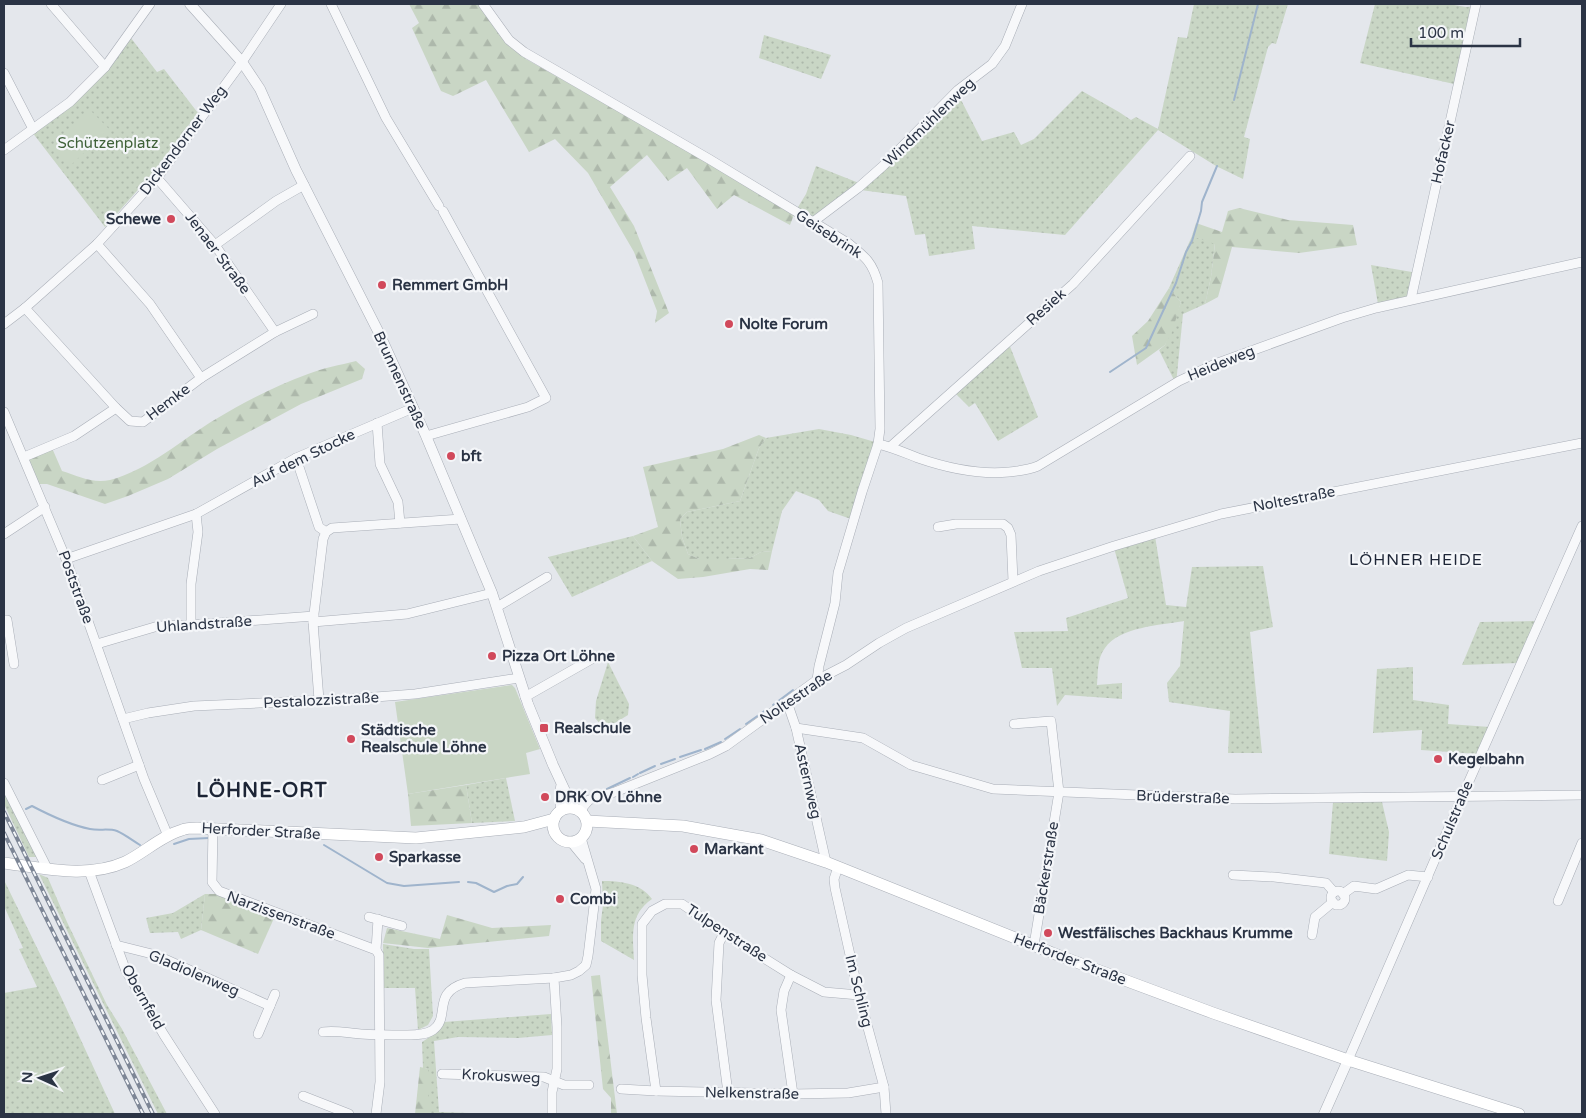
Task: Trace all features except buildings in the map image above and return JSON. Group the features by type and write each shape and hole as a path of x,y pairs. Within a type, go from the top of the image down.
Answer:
{"main road":[{"name":"Herforder Straße","path":"4,863 90,871 106,870 127,861 168,836 181,830 197,828 416,838 575,822 683,826 724,832 761,840 826,862 1034,945 1213,1013 1348,1060 1519,1114"},
{"path":"575,822 560,838 554,831 575,822"},
{"name":"Herforder Straße","path":"529,826 554,831"}],"street":[{"path":"51,4 105,67"},
{"path":"4,150 70,102 105,67 150,4"},
{"name":"Brunnenstraße","path":"190,4 242,62 260,89 288,153 380,335 426,436 492,593 525,697 575,822"},
{"name":"Dickendorner Weg","path":"4,324 25,308 97,244 157,178 242,62 281,4"},
{"path":"331,4 386,118 441,209 546,398 528,407 426,436"},
{"name":"Geisebrink","path":"483,4 509,40 524,52 709,159 848,243 868,260 875,270 878,282 880,428 878,444 840,565 835,603 817,680"},
{"name":"Windmühlenweg","path":"813,222 858,188 883,166 958,90 992,64 1005,46 1022,4"},
{"name":"Hofacker","path":"1411,299 1476,4"},
{"path":"4,73 33,129"},
{"name":"Resiek","path":"890,447 1073,284 1190,156"},
{"name":"Jenaer Straße","path":"157,178 215,245 275,332"},
{"path":"215,245 276,200 304,185"},
{"path":"97,244 150,304 201,378"},
{"name":"Heideweg","path":"878,444 965,471 997,473 1029,470 1179,381 1215,364 1342,318 1411,299 1582,262"},
{"name":"Hemke","path":"25,308 116,408 130,421 143,422 201,378 275,332 313,314"},
{"path":"24,457 74,436 116,408"},
{"name":"Auf dem Stocke","path":"66,558 196,514 296,458 413,408"},
{"name":"Poststraße","path":"4,412 66,558 139,766 168,836"},
{"path":"377,423 380,464 398,502 400,523"},
{"name":"Noltestraße","path":"575,822 585,803 726,746 817,680 846,665 879,643 906,628 1013,581 1114,546 1221,514 1582,443"},
{"path":"296,458 319,527 326,532"},
{"path":"4,534 45,507"},
{"path":"191,625 192,584 198,532 196,514"},
{"path":"319,700 314,619 323,539 326,532 332,528 461,519"},
{"path":"938,527 956,524 1003,524 1008,528 1011,535 1013,581"},
{"name":"Schulstraße","path":"1348,1060 1582,526"},
{"path":"497,607 547,577"},
{"name":"Uhlandstraße","path":"97,644 158,626 407,614 492,593"},
{"path":"4,620 7,620 14,664"},
{"path":"525,697 597,656"},
{"name":"Pestalozzistraße","path":"123,719 194,706 415,694 519,678"},
{"name":"Asternweg","path":"787,702 796,728 826,862"},
{"name":"Bäckerstraße","path":"1014,724 1051,721 1059,792 1034,945"},
{"name":"Brüderstraße","path":"796,728 863,738 911,765 993,788 1235,799 1582,795"},
{"path":"102,780 139,766"},
{"path":"4,783 47,868"},
{"path":"322,1032 331,1030 381,1036 427,1033 438,1024 442,1015 442,1005 446,994 456,986 465,983 554,978 571,975 579,971 586,965 588,956 596,889 575,822"},
{"name":"Narzissenstraße","path":"213,828 212,882 219,891 378,952"},
{"path":"1558,901 1582,843"},
{"name":"Im Schling","path":"838,867 834,879 835,888 884,1088 886,1114"},
{"name":"Obernfeld","path":"90,871 126,971 164,1035 215,1114"},
{"path":"1233,875 1274,877 1326,883 1339,893"},
{"path":"1312,935 1315,916 1333,902 1331,897 1339,893 1354,886 1376,889 1408,875 1428,877"},
{"name":"Tulpenstraße","path":"656,1091 642,975 642,924 652,911 665,904 682,904 791,975 824,992 860,995"},
{"path":"376,1114 380,1082 381,1036 378,952 373,918 402,926"},
{"path":"724,933 719,942 716,1000 728,1093"},
{"name":"Gladiolenweg","path":"116,945 156,955 270,1006"},
{"path":"791,975 784,991 781,1010 793,1094"},
{"path":"552,1114 554,1081 557,1069 558,1027 554,978"},
{"path":"258,1034 275,994"},
{"path":"1324,1114 1348,1060"},
{"name":"Krokusweg","path":"442,1074 544,1077 564,1085 589,1085"},
{"name":"Nelkenstraße","path":"621,1089 793,1094 848,1093 884,1088"},
{"path":"303,1096 349,1114"}],"green space":[{"path":"409,4 480,4 508,44 526,59 795,212 790,225 734,195 717,209 687,168 668,181 647,155 610,187 634,226 669,313 655,323 657,311 634,252 588,173 555,139 529,152 486,80 453,96 441,91 412,28 419,23"},
{"path":"1194,4 1288,4 1276,44 1272,43 1268,47 1244,137 1250,139 1243,179 1216,166 1158,130 1065,235 972,226 975,249 929,256 925,234 915,235 906,196 853,189 814,223 795,212 806,194 816,166 864,185 958,94 982,141 1014,132 1021,145 1034,139 1082,91 1131,120 1136,117 1158,129 1178,37 1187,38"},
{"path":"1375,4 1480,6 1463,86 1360,63"},
{"path":"764,35 831,55 821,79 759,58"},
{"name":"Schützenplatz","path":"131,38 157,72 164,69 198,113 152,174 105,227 32,132 73,104"},
{"path":"91,111 109,129 70,166 53,148"},
{"path":"1239,208 1288,220 1353,225 1357,245 1299,253 1232,247 1218,297 1205,304 1215,244 1192,236 1196,223 1222,232 1228,211"},
{"path":"1192,236 1215,243 1211,277 1205,304 1183,314 1176,384 1159,350 1165,345 1181,302 1169,288"},
{"path":"1371,265 1412,272 1408,295 1378,304"},
{"path":"1169,288 1181,302 1172,332 1165,345 1137,365 1132,336 1148,321"},
{"path":"1009,344 1038,417 998,441 975,403 969,407 955,393"},
{"path":"356,361 365,369 362,379 301,404 217,449 168,479 105,504 47,484 39,484 28,458 52,448 62,471 92,480 110,480 152,462 203,427 261,394 314,372"},
{"path":"819,429 875,442 851,519 828,511 819,500 796,491 782,511 772,551 761,552 750,558 726,559 699,559 688,554 682,537 680,519 687,512 740,501 759,448 766,438"},
{"path":"759,435 766,438 759,448 740,501 687,512 680,519 682,537 688,554 699,559 726,559 750,558 761,552 772,551 768,570 750,569 678,579 652,561 633,536 658,527 643,467 723,449"},
{"path":"633,536 652,561 572,597 548,557"},
{"path":"1155,536 1166,605 1186,607 1192,567 1263,566 1273,627 1250,632 1262,753 1228,753 1230,711 1169,702 1167,683 1180,666 1184,621 1130,631 1111,641 1105,648 1099,661 1097,685 1122,683 1122,699 1065,695 1057,706 1052,668 1022,668 1014,632 1068,631 1066,618 1128,598 1114,548"},
{"path":"1536,621 1518,663 1462,665 1480,622"},
{"path":"608,662 629,704 628,715 615,723 602,726 595,718 596,701"},
{"path":"1413,667 1413,700 1449,705 1448,724 1490,727 1479,754 1421,750 1422,730 1373,733 1377,669"},
{"path":"512,685 515,688 540,749 526,753 530,774 408,794 395,702"},
{"path":"506,778 515,821 472,823 466,785"},
{"path":"466,785 472,823 411,826 408,794"},
{"path":"4,790 38,857 29,857 4,804"},
{"path":"1333,802 1382,802 1389,832 1387,861 1329,854"},
{"path":"39,874 48,878 107,1005 122,1029 167,1114 158,1114"},
{"path":"4,880 115,1114 4,1114 4,993 37,987 19,949 23,948 4,906"},
{"path":"602,881 623,882 636,886 652,899 639,912 636,919 633,934 634,960 601,941"},
{"path":"205,894 201,930 181,939 178,932 150,933 146,918 173,913"},
{"path":"205,894 216,894 275,916 258,954 201,930"},
{"path":"447,915 492,928 551,925 549,936 428,948 383,943 387,928 440,939"},
{"path":"383,944 414,949 429,949 433,1016 428,1025 418,1030 415,988 384,988"},
{"path":"600,975 617,1114 611,1114 611,1098 603,1089 591,976"},
{"path":"551,1014 552,1035 518,1038 458,1037 434,1041 439,1112 502,1114 429,1114 429,1069 423,1068 422,1042 439,1031 444,1022"},
{"path":"420,1067 429,1069 429,1114 415,1114"}],"waterway":[{"path":"1234,100 1258,4"},
{"path":"1110,372 1146,348 1176,283 1186,252 1192,241 1202,202 1217,166"},
{"path":"773,705 793,690"},
{"path":"746,724 766,710"},
{"path":"725,739 740,729"},
{"path":"705,749 721,742"},
{"path":"680,757 701,750"},
{"path":"661,764 675,759"},
{"path":"640,773 655,766"},
{"path":"633,777 638,774"},
{"path":"607,789 630,778"},
{"path":"26,809 32,806 61,820 94,830 117,831 140,845"},
{"path":"174,844 189,839 209,838"},
{"path":"324,845 387,883 404,886 459,882"},
{"path":"468,882 476,883 494,892 517,884 523,877"}],"railway":[{"path":"4,812 153,1114"},
{"path":"4,833 143,1114"}],"place":[{"name":"Schewe","path":"171,219"},
{"name":"Remmert GmbH","path":"382,285"},
{"name":"Nolte Forum","path":"729,324"},
{"name":"bft","path":"451,456"},
{"name":"Pizza Ort Löhne","path":"492,656"},
{"name":"Realschule","path":"544,728"},
{"name":"Städtische Realschule Löhne","path":"351,739"},
{"name":"Kegelbahn","path":"1438,759"},
{"name":"DRK OV Löhne","path":"545,797"},
{"name":"Markant","path":"694,849"},
{"name":"Sparkasse","path":"379,857"},
{"name":"Combi","path":"560,899"},
{"name":"Westfälisches Backhaus Krumme","path":"1048,933"}],"district":[{"name":"LÖHNER HEIDE","path":"1416,560"},
{"name":"LÖHNE-ORT","path":"262,791"}]}
